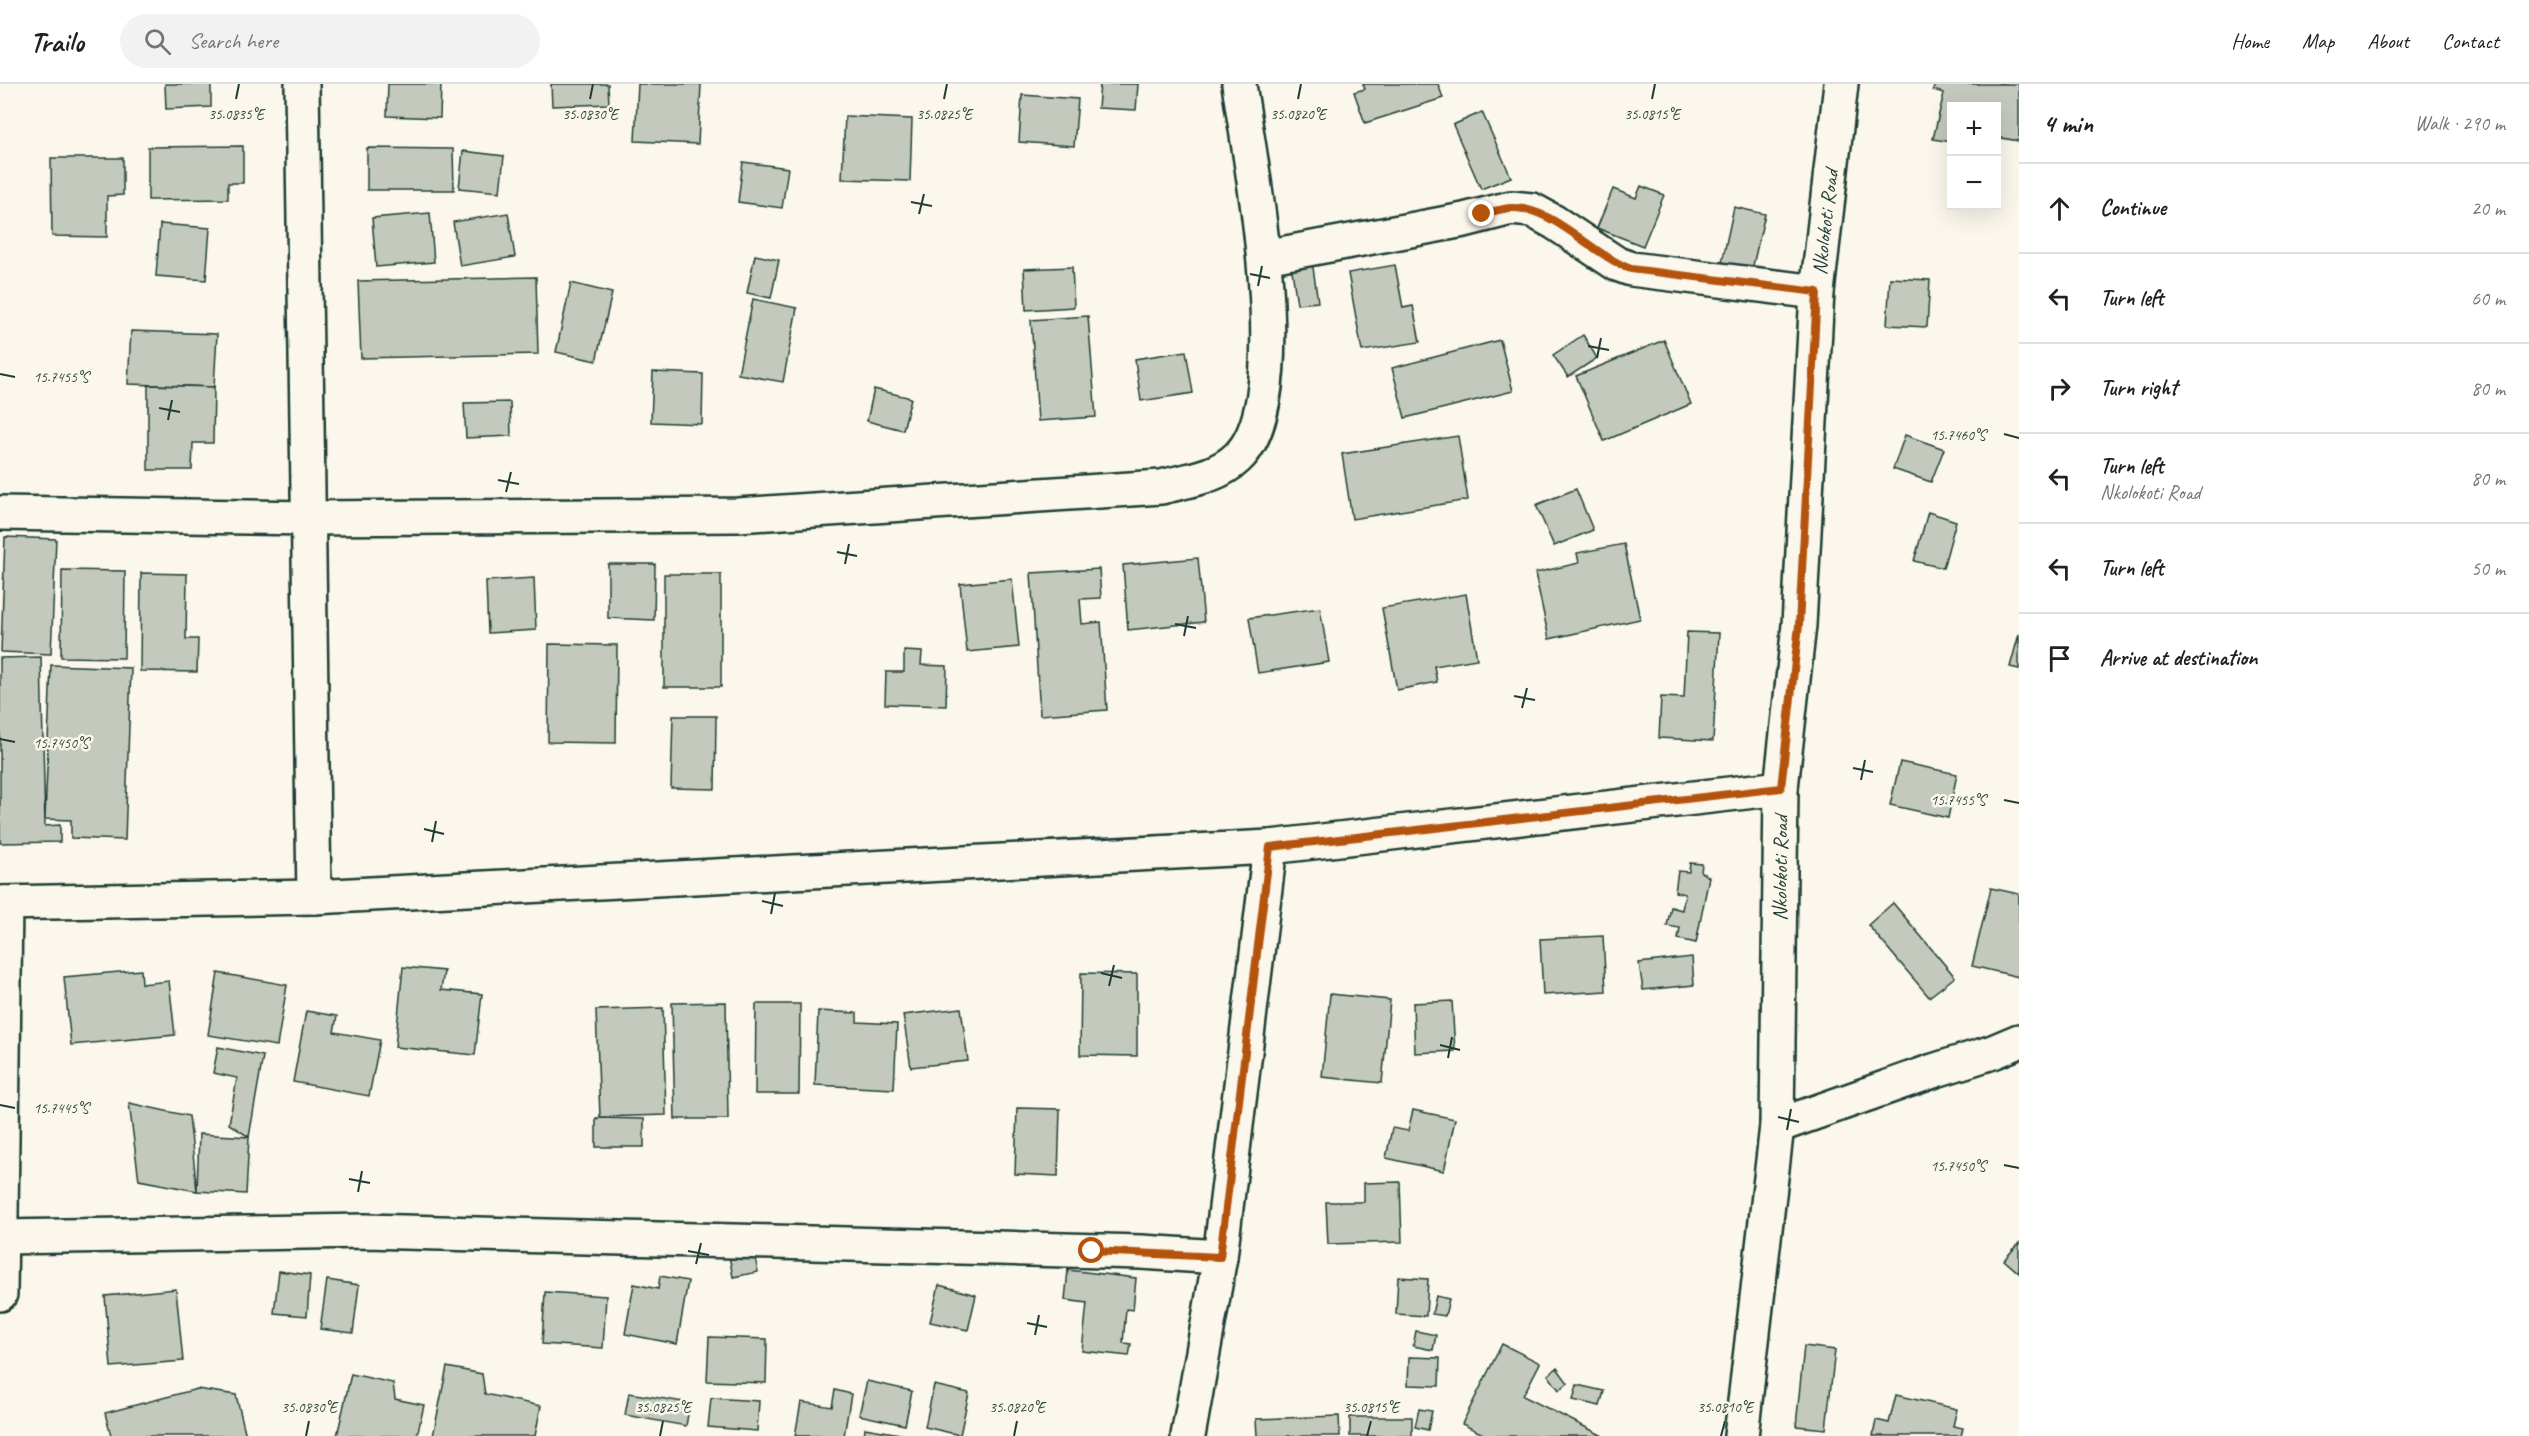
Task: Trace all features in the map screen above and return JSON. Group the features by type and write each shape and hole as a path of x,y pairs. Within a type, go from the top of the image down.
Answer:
{"street":[{"path":"302,84 314,897"},
{"path":"0,513 308,518 738,515 1161,487 1216,473 1239,457 1256,428 1268,370 1265,257 1239,84"},
{"name":"Nkolokoti Road","path":"1741,1436 1778,1126 1781,788 1799,625 1817,292 1841,84"},
{"path":"1265,257 1464,220 1511,208 1532,210 1617,264 1631,269 1817,292"},
{"path":"0,1294 3,903 314,897 1270,847 1781,788"},
{"path":"1188,1436 1220,1257 1270,847"},
{"path":"1778,1126 1994,1052 2019,1041"},
{"path":"2,1238 365,1232 1141,1252 1220,1257"}],"building":[{"path":"165,84 211,84 211,107 166,109"},
{"path":"388,84 441,84 440,118 387,116"},
{"path":"551,84 608,84 609,104 552,106"},
{"path":"638,84 701,84 698,144 635,141"},
{"path":"1100,84 1138,84 1136,110 1098,108"},
{"path":"1363,84 1438,84 1443,98 1365,123 1354,92 1365,89"},
{"path":"1935,84 2019,84 2019,141 2001,138 2001,102 1947,102 1947,141 1933,139 1944,93 1933,90"},
{"path":"1022,95 1078,99 1074,146 1019,142"},
{"path":"1482,112 1511,177 1481,189 1453,125"},
{"path":"845,116 912,119 910,181 842,179"},
{"path":"243,146 243,183 228,183 228,199 148,200 148,147"},
{"path":"367,148 453,149 454,190 367,190"},
{"path":"463,151 504,156 500,192 459,188"},
{"path":"51,158 123,158 123,195 107,196 107,237 52,236"},
{"path":"743,162 788,168 782,208 738,202"},
{"path":"1641,186 1664,195 1643,246 1597,228 1613,189 1636,198"},
{"path":"1734,207 1765,214 1751,274 1721,267"},
{"path":"430,213 434,262 376,267 372,218"},
{"path":"508,213 515,257 460,266 453,222"},
{"path":"160,224 210,228 206,280 156,276"},
{"path":"1311,254 1318,302 1297,304 1290,257"},
{"path":"755,255 779,260 771,298 747,293"},
{"path":"1395,265 1403,308 1413,306 1420,342 1362,351 1348,273"},
{"path":"1072,267 1074,307 1026,310 1024,269"},
{"path":"536,277 538,354 361,358 358,281"},
{"path":"1890,278 1930,280 1927,327 1887,325"},
{"path":"571,283 612,293 596,361 556,352"},
{"path":"753,299 797,308 783,382 738,374"},
{"path":"1088,316 1096,417 1038,421 1031,320"},
{"path":"131,331 217,334 214,387 128,384"},
{"path":"1583,335 1597,358 1568,377 1553,355"},
{"path":"1500,340 1513,391 1405,418 1392,368"},
{"path":"1664,340 1691,404 1604,441 1576,376"},
{"path":"1186,351 1193,393 1141,401 1135,359"},
{"path":"653,372 703,374 702,424 651,422"},
{"path":"148,385 214,387 213,443 193,443 192,470 148,470"},
{"path":"874,389 911,398 903,430 867,421"},
{"path":"510,402 511,436 466,438 464,403"},
{"path":"1905,435 1944,449 1931,482 1893,469"},
{"path":"1458,436 1468,500 1352,519 1342,454"},
{"path":"1576,489 1593,530 1554,546 1536,505"},
{"path":"1928,512 1956,521 1943,568 1914,561"},
{"path":"5,537 56,539 51,654 1,652"},
{"path":"1624,544 1640,619 1549,639 1535,573 1579,563 1577,553"},
{"path":"1198,558 1204,622 1128,630 1123,565"},
{"path":"608,564 655,564 654,620 608,618"},
{"path":"1099,569 1101,598 1080,599 1082,624 1101,622 1107,710 1040,715 1031,573"},
{"path":"62,570 125,571 124,658 61,657"},
{"path":"141,573 187,574 186,639 198,639 197,672 140,671"},
{"path":"664,574 721,574 721,687 664,687"},
{"path":"534,578 536,630 488,633 486,581"},
{"path":"1012,579 1019,647 967,652 960,584"},
{"path":"1466,594 1477,659 1434,666 1437,682 1397,690 1382,608"},
{"path":"1320,608 1329,662 1258,673 1249,618"},
{"path":"1687,632 1719,633 1713,741 1659,738 1661,697 1684,698"},
{"path":"2019,634 2019,669 2010,667"},
{"path":"549,644 617,645 616,743 548,742"},
{"path":"904,651 922,652 921,665 947,666 946,706 885,704 886,672 904,672"},
{"path":"41,657 45,826 60,825 60,842 0,843 0,658"},
{"path":"51,665 131,668 125,840 71,838 71,820 45,819"},
{"path":"673,716 716,716 715,789 671,788"},
{"path":"1900,762 1957,774 1948,818 1890,805"},
{"path":"1690,863 1702,864 1701,872 1709,877 1696,943 1678,939 1680,928 1667,926 1671,907 1682,910 1685,894 1675,892 1678,871 1689,872"},
{"path":"1991,888 2019,894 2019,977 1972,966"},
{"path":"1893,903 1955,977 1929,997 1868,925"},
{"path":"1603,936 1606,991 1543,995 1540,939"},
{"path":"1692,957 1694,985 1643,990 1639,963"},
{"path":"403,967 444,971 441,990 482,994 475,1055 395,1047"},
{"path":"141,970 142,984 169,981 175,1035 71,1045 64,977"},
{"path":"218,973 287,985 277,1046 208,1035"},
{"path":"1081,973 1137,974 1137,1056 1080,1055"},
{"path":"1330,994 1390,1000 1382,1083 1322,1077"},
{"path":"1452,1001 1455,1051 1415,1053 1413,1003"},
{"path":"726,1002 728,1119 675,1119 672,1003"},
{"path":"756,1004 800,1004 799,1094 755,1094"},
{"path":"663,1008 666,1115 600,1117 596,1010"},
{"path":"961,1008 968,1061 911,1067 903,1015"},
{"path":"306,1011 337,1016 334,1032 380,1040 369,1096 293,1082"},
{"path":"818,1011 857,1013 857,1022 897,1024 894,1089 815,1085"},
{"path":"218,1047 263,1056 249,1137 229,1124 237,1078 213,1073"},
{"path":"129,1103 189,1116 197,1191 139,1180"},
{"path":"1017,1108 1060,1109 1058,1176 1015,1174"},
{"path":"1413,1110 1455,1119 1444,1171 1386,1158 1392,1128 1408,1131"},
{"path":"596,1118 644,1119 644,1147 596,1147"},
{"path":"199,1134 249,1137 246,1194 197,1191"},
{"path":"1400,1182 1402,1242 1328,1244 1326,1202 1364,1202 1364,1183"},
{"path":"2019,1243 2019,1273 2004,1260"},
{"path":"753,1246 758,1272 733,1277 728,1250"},
{"path":"1068,1270 1136,1278 1133,1310 1126,1309 1123,1343 1131,1344 1129,1356 1082,1351 1087,1303 1065,1300"},
{"path":"279,1271 310,1275 307,1316 274,1313"},
{"path":"660,1276 688,1281 677,1344 625,1334 634,1284 658,1289"},
{"path":"1398,1277 1428,1279 1426,1316 1396,1314"},
{"path":"327,1280 359,1285 353,1333 320,1329"},
{"path":"939,1285 976,1295 968,1330 930,1322"},
{"path":"176,1289 183,1361 111,1367 105,1296"},
{"path":"545,1292 606,1296 603,1348 542,1344"},
{"path":"1436,1296 1449,1299 1445,1316 1432,1314"},
{"path":"1416,1331 1436,1335 1433,1350 1413,1346"},
{"path":"709,1337 767,1339 766,1383 707,1381"},
{"path":"1502,1344 1540,1363 1523,1396 1603,1436 1487,1436 1462,1424"},
{"path":"1804,1346 1835,1350 1826,1429 1796,1426"},
{"path":"1409,1357 1440,1358 1439,1386 1408,1385"},
{"path":"447,1367 482,1374 485,1394 541,1406 535,1436 433,1436"},
{"path":"1557,1368 1568,1383 1559,1390 1548,1375"},
{"path":"351,1374 393,1383 395,1399 424,1405 417,1436 337,1436"},
{"path":"867,1381 912,1391 905,1425 859,1415"},
{"path":"934,1385 969,1393 960,1435 925,1427"},
{"path":"1577,1385 1604,1391 1600,1406 1573,1400"},
{"path":"197,1389 236,1395 246,1436 111,1436 105,1413"},
{"path":"835,1390 851,1394 844,1436 795,1436 801,1402 832,1407"},
{"path":"629,1393 690,1403 686,1426 625,1415"},
{"path":"1896,1395 1957,1409 1953,1426 1963,1428 1961,1436 1873,1436 1876,1420 1889,1423"},
{"path":"711,1398 759,1401 757,1431 708,1427"},
{"path":"1419,1409 1432,1411 1428,1430 1415,1427"},
{"path":"1339,1416 1340,1436 1257,1436 1256,1419"},
{"path":"1350,1417 1412,1417 1412,1436 1350,1436"},
{"path":"865,1428 905,1435 905,1436 864,1436"}],"route":[{"path":"1092,1251 1220,1257 1270,847 1781,788 1799,625 1817,292 1631,269 1617,264 1532,210 1511,208 1482,214"}]}
